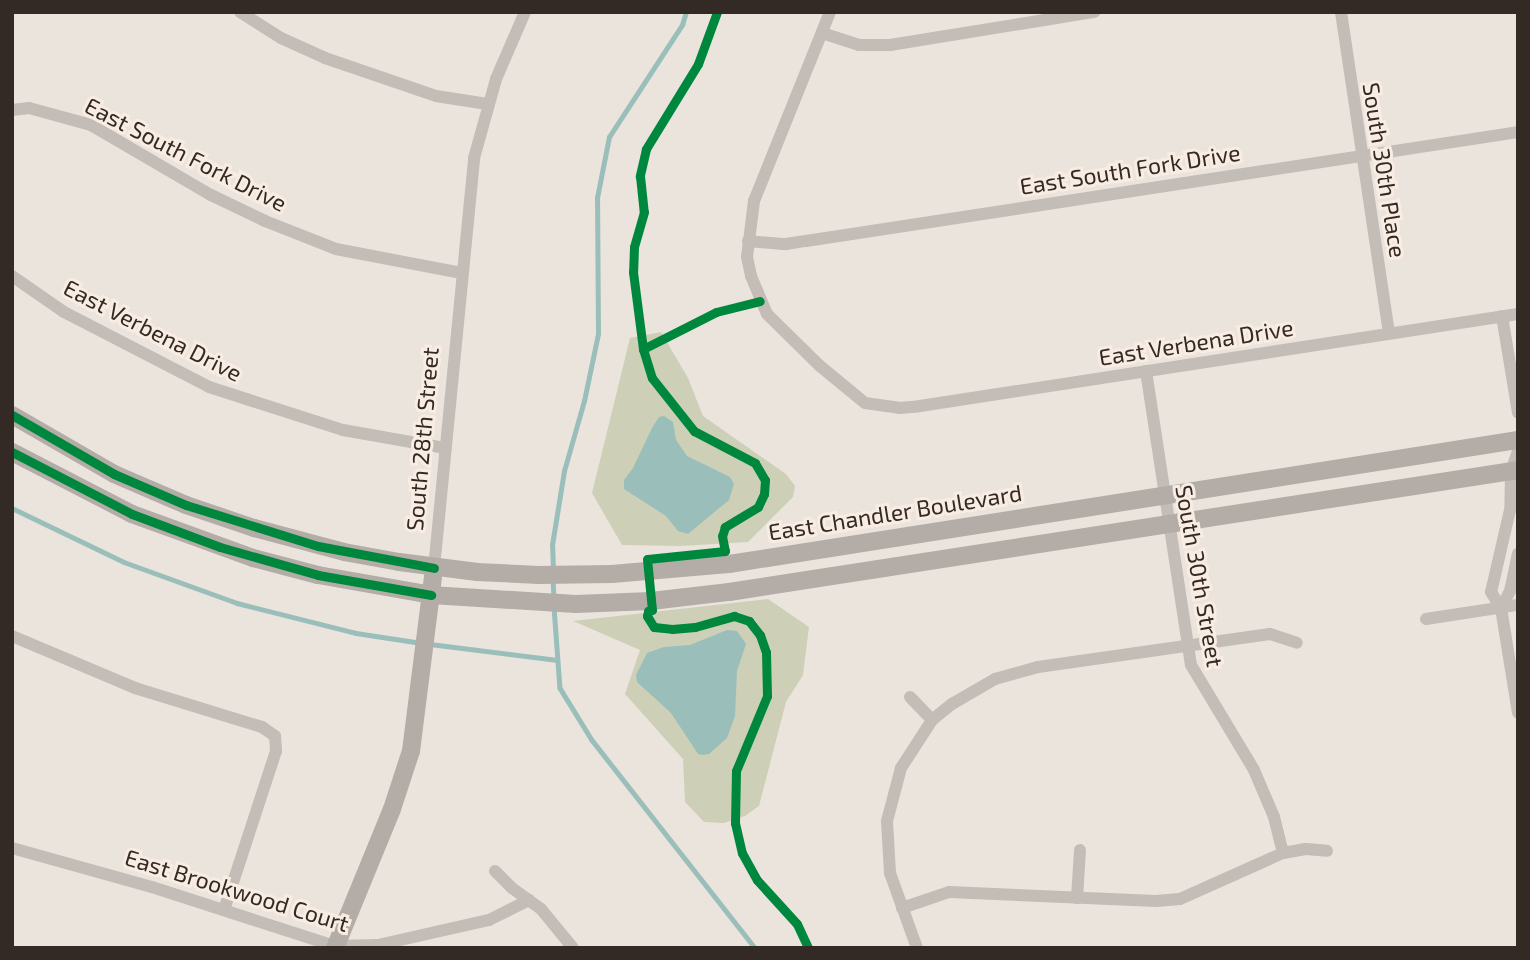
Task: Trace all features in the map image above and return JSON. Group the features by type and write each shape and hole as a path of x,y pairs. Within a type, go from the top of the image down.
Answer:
{"main road":[{"name":"East Chandler Boulevard","path":"12,415 104,469 186,505 318,546 434,568 538,575 729,564 1518,440"},
{"path":"12,452 132,514 220,548 318,575 431,595 576,604 651,601 729,592 1514,470"},
{"name":"South 28th Street","path":"335,947 401,784 411,751 434,568"}],"street":[{"path":"240,12 281,38 325,58 436,96 487,104"},
{"name":"South 28th Street","path":"434,568 474,158 487,104 525,12"},
{"path":"748,241 760,184 830,12"},
{"path":"822,33 859,45 890,45 1094,12"},
{"name":"South 30th Place","path":"1341,12 1389,333"},
{"name":"East South Fork Drive","path":"12,110 29,108 91,125 211,195 265,221 336,249 462,273"},
{"name":"East South Fork Drive","path":"748,241 786,244 1518,132"},
{"name":"East Verbena Drive","path":"748,241 751,276 767,314 850,393 865,403 881,407 920,406 1518,314"},
{"name":"East Verbena Drive","path":"12,276 64,312 209,387 343,430 445,448"},
{"path":"1502,316 1518,413"},
{"name":"South 30th Street","path":"1146,370 1187,644 1198,680 1264,790 1283,853"},
{"path":"1518,451 1510,510 1491,593 1501,608 1518,713"},
{"path":"1501,545 1518,552 1510,591 1501,608"},
{"path":"1426,619 1518,605"},
{"path":"917,948 890,873 886,838 890,803 901,768 932,720 952,704 995,679 1038,667 1270,634 1297,643"},
{"path":"12,636 135,688 225,718 262,727 275,736 276,751 224,910"},
{"path":"910,697 932,720"},
{"name":"East Brookwood Court","path":"12,848 224,910 335,947 378,945 489,920 529,900"},
{"path":"902,908 949,892 1077,898 1180,899 1283,853 1306,849 1327,851"},
{"path":"1077,898 1080,850"},
{"path":"495,871 541,909 573,948"}],"green space":[{"path":"661,332 688,378 703,416 786,474 795,486 793,497 748,542 681,546 622,545 592,493 630,338"},
{"path":"768,599 809,627 803,675 786,702 759,806 745,816 724,823 704,822 685,802 683,759 625,694 640,650 573,621"}],"water":[{"path":"664,416 673,422 676,440 687,456 730,477 734,484 729,500 688,534 678,531 666,516 624,489 624,480 633,468 652,428 659,417"},
{"path":"727,630 737,631 746,644 737,671 735,716 727,738 709,754 698,754 671,713 637,682 636,675 647,653 664,647 690,645"}],"waterway":[{"path":"553,570 552,545 564,471 584,401 598,334 597,198 609,137 682,25 686,12"},
{"path":"12,508 124,562 237,603 356,633 421,643"},
{"path":"553,579 554,598"},
{"path":"554,607 560,688 592,740 755,948"},
{"path":"430,644 557,660"}],"cycle path":[{"path":"717,12 698,64 646,149 640,176 644,212 634,247 633,272 643,349 652,378 694,431 755,463 765,480 764,494 758,507 725,527 722,536 725,551 647,559 652,610 648,611 647,616 654,627 672,629 695,627 734,616 749,621 760,635 766,652 767,696 736,771 735,823 742,853 757,880 797,924 808,948"},
{"path":"643,349 716,312 760,301"},
{"path":"12,415 114,474 186,505 318,546 434,568"},
{"path":"12,452 132,514 220,547 318,575 431,595"}]}
